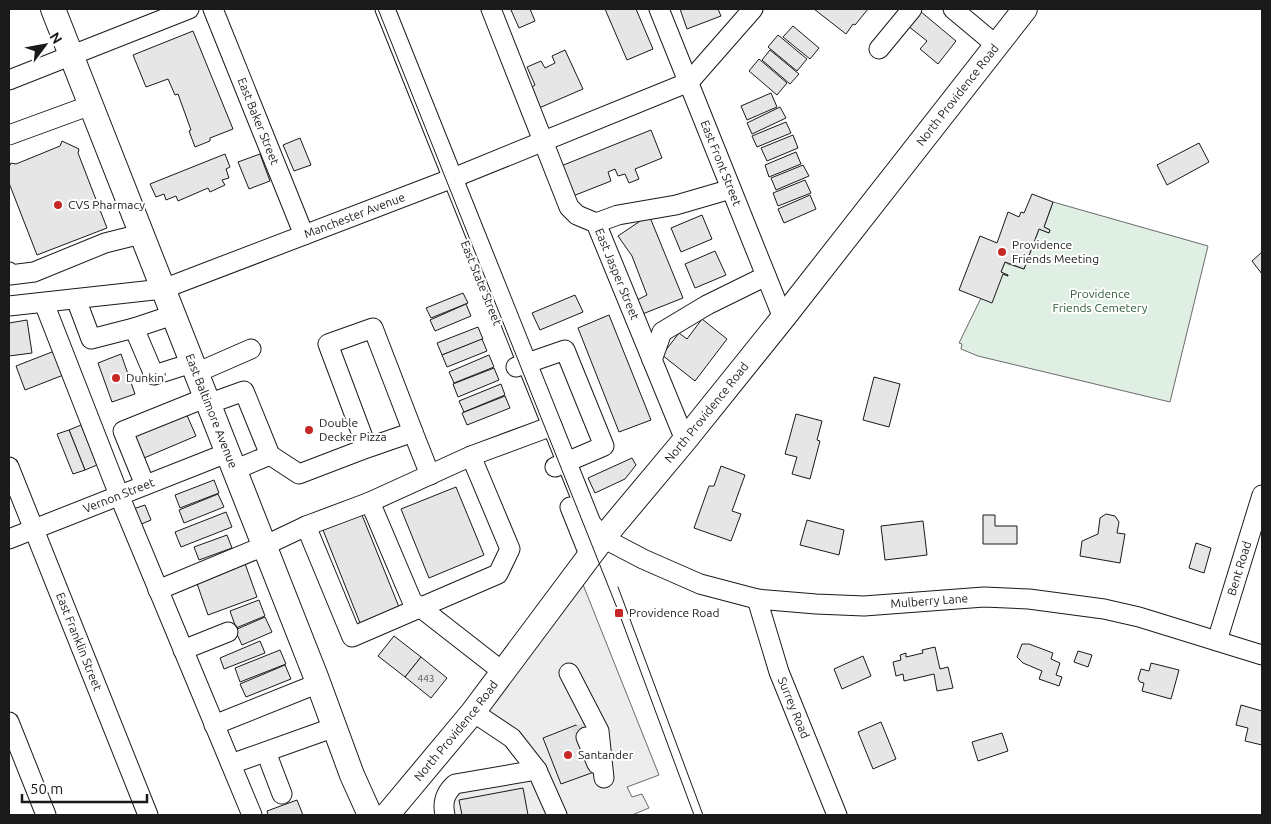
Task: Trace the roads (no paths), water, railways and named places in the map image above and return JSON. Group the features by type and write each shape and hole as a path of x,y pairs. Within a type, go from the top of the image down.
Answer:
{"main road":[{"name":"East Baltimore Avenue","path":"52,9 318,683 352,775 370,815"},
{"name":"North Providence Road","path":"387,815 473,712 604,538 783,318 1025,9"}],"street":[{"path":"9,80 189,9"},
{"name":"East Baker Street","path":"213,9 304,235"},
{"name":"East State Street","path":"371,9 447,180"},
{"name":"East State Street","path":"385,9 447,180 560,465 590,557"},
{"name":"East Jasper Street","path":"491,9 569,208 577,215 596,223 685,440"},
{"name":"East Front Street","path":"659,9 783,318"},
{"path":"688,82 753,9"},
{"path":"878,49 912,9"},
{"path":"953,9 996,45"},
{"name":"Manchester Avenue","path":"9,306 163,289 447,180 688,82"},
{"path":"9,135 91,104"},
{"path":"596,223 618,215 676,206 732,189"},
{"path":"9,273 34,272 105,243 141,234"},
{"path":"652,360 662,332 707,305 766,276"},
{"path":"76,299 91,339 134,328 173,315"},
{"path":"44,303 119,495 252,815"},
{"path":"134,328 154,375 194,368 251,349"},
{"path":"367,448 328,344 373,328 430,475"},
{"path":"520,365 565,350 604,446 560,465"},
{"path":"146,485 123,431 207,401 244,391 270,455 299,474 413,432"},
{"path":"158,590 264,546 306,526 370,502 471,456 546,428"},
{"name":"Vernon Street","path":"9,539 146,485 231,462 270,455"},
{"path":"306,526 352,637 498,574 510,549 471,456"},
{"name":"East State Street","path":"560,465 590,523 604,538"},
{"name":"East Franklin Street","path":"9,467 147,815"},
{"name":"Bent Road","path":"1217,641 1262,495"},
{"path":"370,502 412,601 503,672"},
{"name":"Mulberry Lane","path":"604,538 643,559 700,584 757,599 864,606 984,597 1028,600 1104,609 1139,617 1262,655"},
{"name":"Surrey Road","path":"757,599 779,672 837,815"},
{"path":"183,650 228,632"},
{"path":"570,673 599,731 604,778 583,730 570,673"},
{"path":"214,724 318,683"},
{"path":"473,712 512,738 537,770 557,815"},
{"path":"9,722 46,815"},
{"path":"231,764 335,727"},
{"path":"266,752 282,794"},
{"path":"445,815 443,804 448,790 455,784 537,770"}],"tunnel":[{"path":"581,724 586,737"}],"tram line":[{"path":"378,9 619,613 694,815"},
{"path":"618,587 703,815"}],"place":[{"name":"CVS Pharmacy","path":"58,205"},
{"name":"Providence Friends Meeting","path":"1002,252"},
{"name":"Dunkin'","path":"116,378"},
{"name":"Double Decker Pizza","path":"309,430"},
{"name":"Providence Road","path":"619,613"},
{"name":"Santander","path":"568,755"}],"park label":[{"name":"Providence Friends Cemetery","path":"1100,301"}]}
